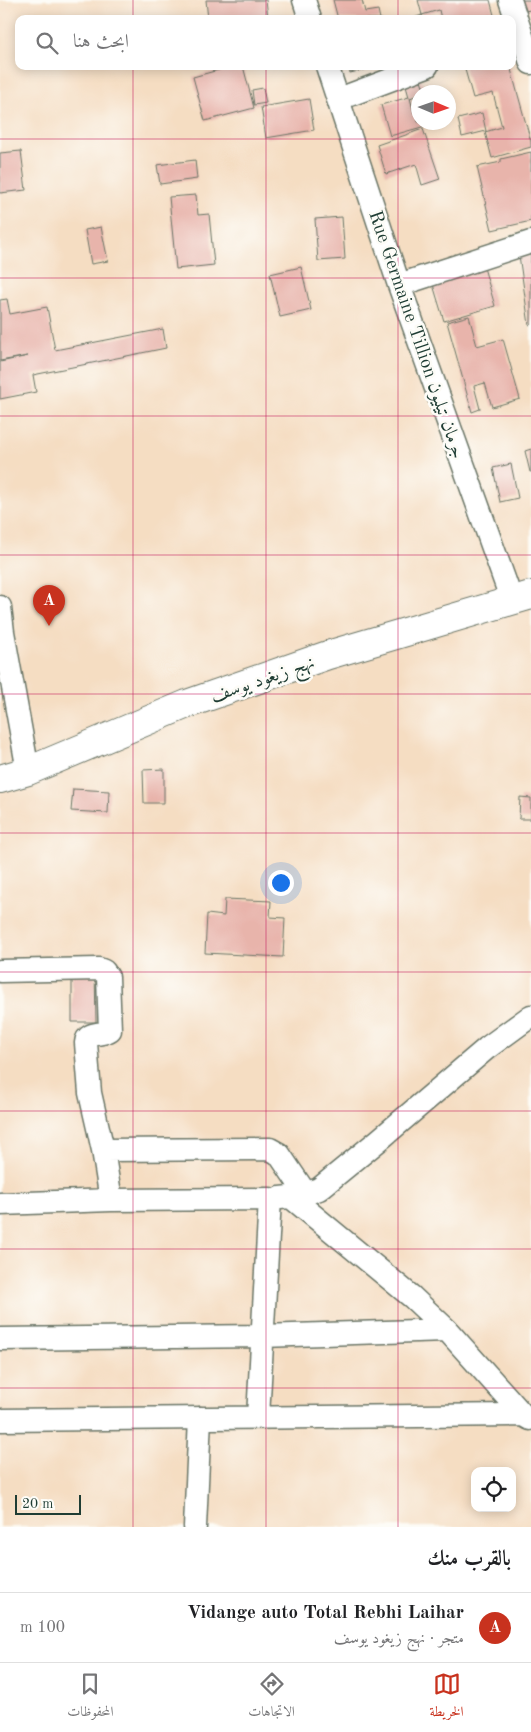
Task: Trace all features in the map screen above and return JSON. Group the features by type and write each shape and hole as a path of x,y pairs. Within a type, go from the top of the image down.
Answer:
{"main road":[{"name":"نهج زيغود يوسف","path":"0,779 28,771 186,704 328,655 522,598"}],"street":[{"path":"304,0 309,15"},
{"path":"510,0 515,15"},
{"path":"516,17 531,63"},
{"name":"Rue Germaine Tillion جرمان تيليون","path":"328,70 399,286 522,598"},
{"path":"339,99 416,70"},
{"path":"399,286 531,242"},
{"path":"0,606 2,632 28,771"},
{"path":"0,971 99,969 104,971 108,977 110,1030 106,1033 89,1035 86,1043 90,1093 103,1150 111,1200"},
{"path":"0,1204 296,1195 379,1140 487,1048 531,1016"},
{"path":"103,1150 270,1149 279,1154 296,1195 447,1330 527,1418"},
{"path":"258,1417 262,1336 296,1195"},
{"path":"0,1339 262,1336 447,1330"},
{"path":"0,1420 258,1417 527,1418"},
{"path":"195,1527 200,1418"}],"building":[{"path":"206,0 266,0 268,15 208,15"},
{"path":"333,0 362,0 365,12 378,10 379,15 337,15"},
{"path":"418,0 490,0 494,15 440,15 439,10 422,15"},
{"path":"521,0 531,0 531,10 524,11"},
{"path":"218,70 244,70 254,108 205,121 193,77"},
{"path":"349,70 364,70 350,73"},
{"path":"465,70 511,70 531,147 492,158 485,132 502,127 493,93 473,98"},
{"path":"419,74 423,85 411,85 411,130 390,136 381,105 409,97 404,79"},
{"path":"263,88 266,103 254,105 252,90"},
{"path":"309,99 314,130 266,138 261,107"},
{"path":"482,113 486,131 462,137 458,119"},
{"path":"423,130 440,179 422,185 416,164 386,174 377,145"},
{"path":"21,151 26,190 0,193 0,153"},
{"path":"531,152 531,221 492,230 477,167 501,162 501,159"},
{"path":"195,160 197,179 160,184 157,165"},
{"path":"196,195 198,215 209,214 214,265 176,269 169,197"},
{"path":"342,217 345,259 318,261 315,219"},
{"path":"101,227 108,261 91,264 85,230"},
{"path":"531,254 531,324 529,325 519,255"},
{"path":"483,264 495,306 444,321 431,278"},
{"path":"301,267 311,310 280,317 270,274"},
{"path":"7,299 10,314 47,307 55,350 163,329 166,348 33,375 36,392 0,399 0,362 28,356 0,361 0,300"},
{"path":"469,316 477,346 503,339 520,399 492,407 485,383 474,386 480,409 472,412 447,322"},
{"path":"531,449 531,472 530,472 525,451"},
{"path":"511,464 518,498 500,502 493,468"},
{"path":"164,769 164,803 144,803 143,770"},
{"path":"73,789 109,791 108,813 71,811"},
{"path":"520,797 531,798 531,819 519,819"},
{"path":"225,899 271,901 270,917 285,918 283,957 205,953 207,914 224,916"},
{"path":"72,973 95,973 96,1022 72,1022"}],"place":[{"name":"Vidange auto Total Rebhi Laihar","path":"49,626"}]}
